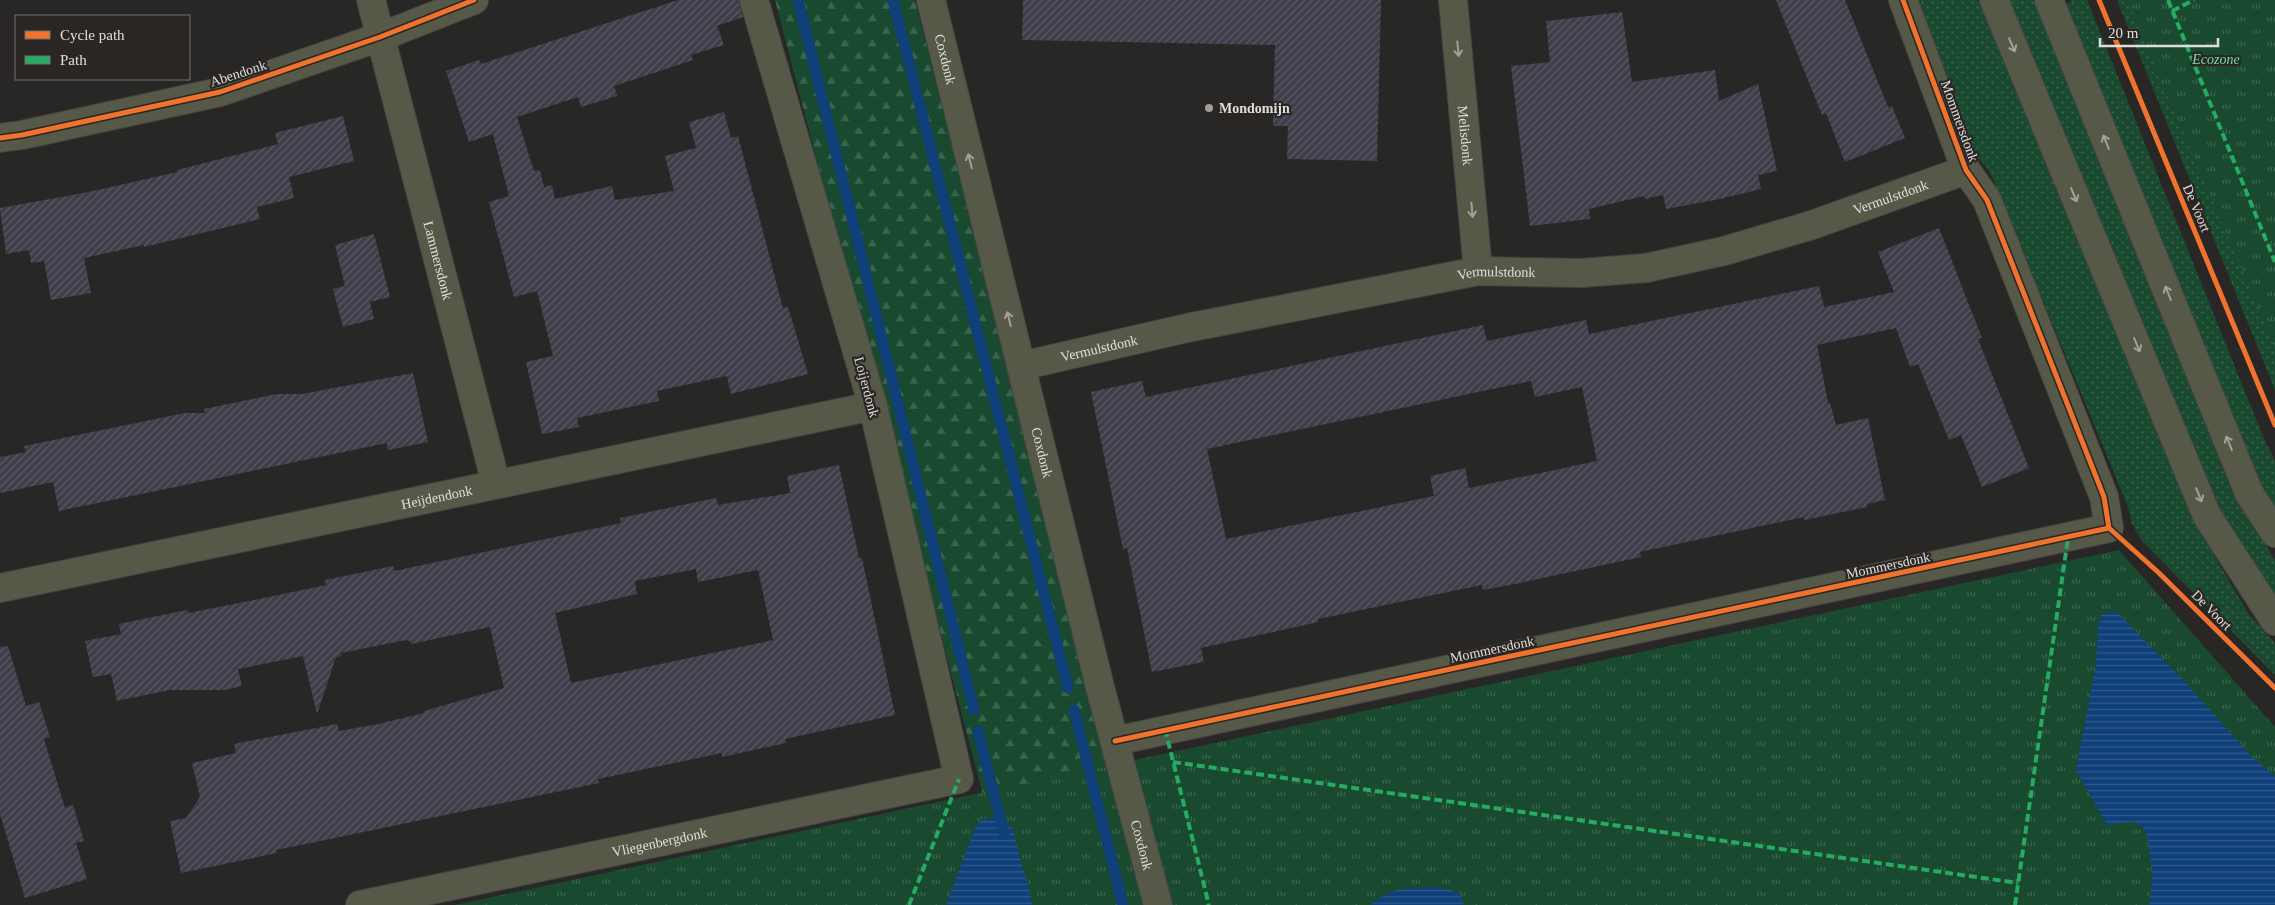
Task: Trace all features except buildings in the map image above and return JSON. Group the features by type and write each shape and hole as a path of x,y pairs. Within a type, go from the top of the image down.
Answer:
{"street":[{"name":"Lammersdonk","path":"371,0 496,484"},
{"name":"Abendonk","path":"0,138 22,135 220,92 380,37 474,0"},
{"name":"Loijerdonk","path":"754,0 873,406 958,779"},
{"name":"Coxdonk","path":"931,0 1115,741 1158,905"},
{"name":"Melisdonk","path":"1453,0 1478,271"},
{"name":"Mommersdonk","path":"1115,741 2109,528 2104,497 1990,209 1966,170 1903,0"},
{"path":"1994,0 2207,516 2275,622"},
{"path":"2048,0 2249,493 2275,533"},
{"name":"Vermulstdonk","path":"1021,366 1187,328 1478,271 1581,273 1656,266 1724,251 1812,225 1966,170"},
{"name":"Heijdendonk","path":"0,588 873,406"},
{"name":"Vliegenbergdonk","path":"360,905 958,779"}],"green space":[{"path":"775,0 915,0 1144,905 989,818"},
{"path":"1912,0 1983,0 2191,516 2248,613 2275,643 2275,675 2142,541 2132,524 2129,509 1989,170 1972,151"},
{"path":"2005,0 2036,0 2232,492 2275,560 2275,603 2212,505"},
{"path":"2070,0 2087,0 2262,434 2275,461 2275,520 2059,6 2071,2"},
{"name":"Ecozone","path":"2117,0 2275,0 2275,390"},
{"name":"Ecozone","path":"2127,0 2275,0 2275,347"},
{"path":"2119,550 2275,727 2275,905 455,905"}],"water":[{"path":"2116,611 2187,684 2252,757 2275,776 2275,905 2149,905 2152,867 2145,829 2134,822 2107,825 2076,770 2096,664 2098,627 2101,615"},
{"path":"1000,818 1011,826 1013,831 1033,905 946,905 976,826 982,819"},
{"path":"1431,887 1448,889 1460,894 1464,905 1370,905 1386,895 1399,890"}],"waterway":[{"path":"798,0 974,710"},
{"path":"893,0 1068,688"},
{"path":"1074,710 1123,905"},
{"path":"978,731 1004,833"}],"marked path":[{"path":"2168,0 2275,262"},
{"path":"2172,11 2194,0"},
{"path":"2015,905 2068,538"},
{"path":"1165,729 1209,905"},
{"path":"1173,762 2018,883"},
{"path":"909,905 959,779"}],"cycle path":[{"path":"0,138 22,135 220,92 380,37 474,0"},
{"path":"1115,741 2109,528 2104,497 1987,200 1966,170 1903,0"},
{"name":"De Voort","path":"2099,0 2275,425"},
{"name":"De Voort","path":"2109,528 2159,573 2275,688"}],"place":[{"name":"Mondomijn","path":"1209,108"}]}
